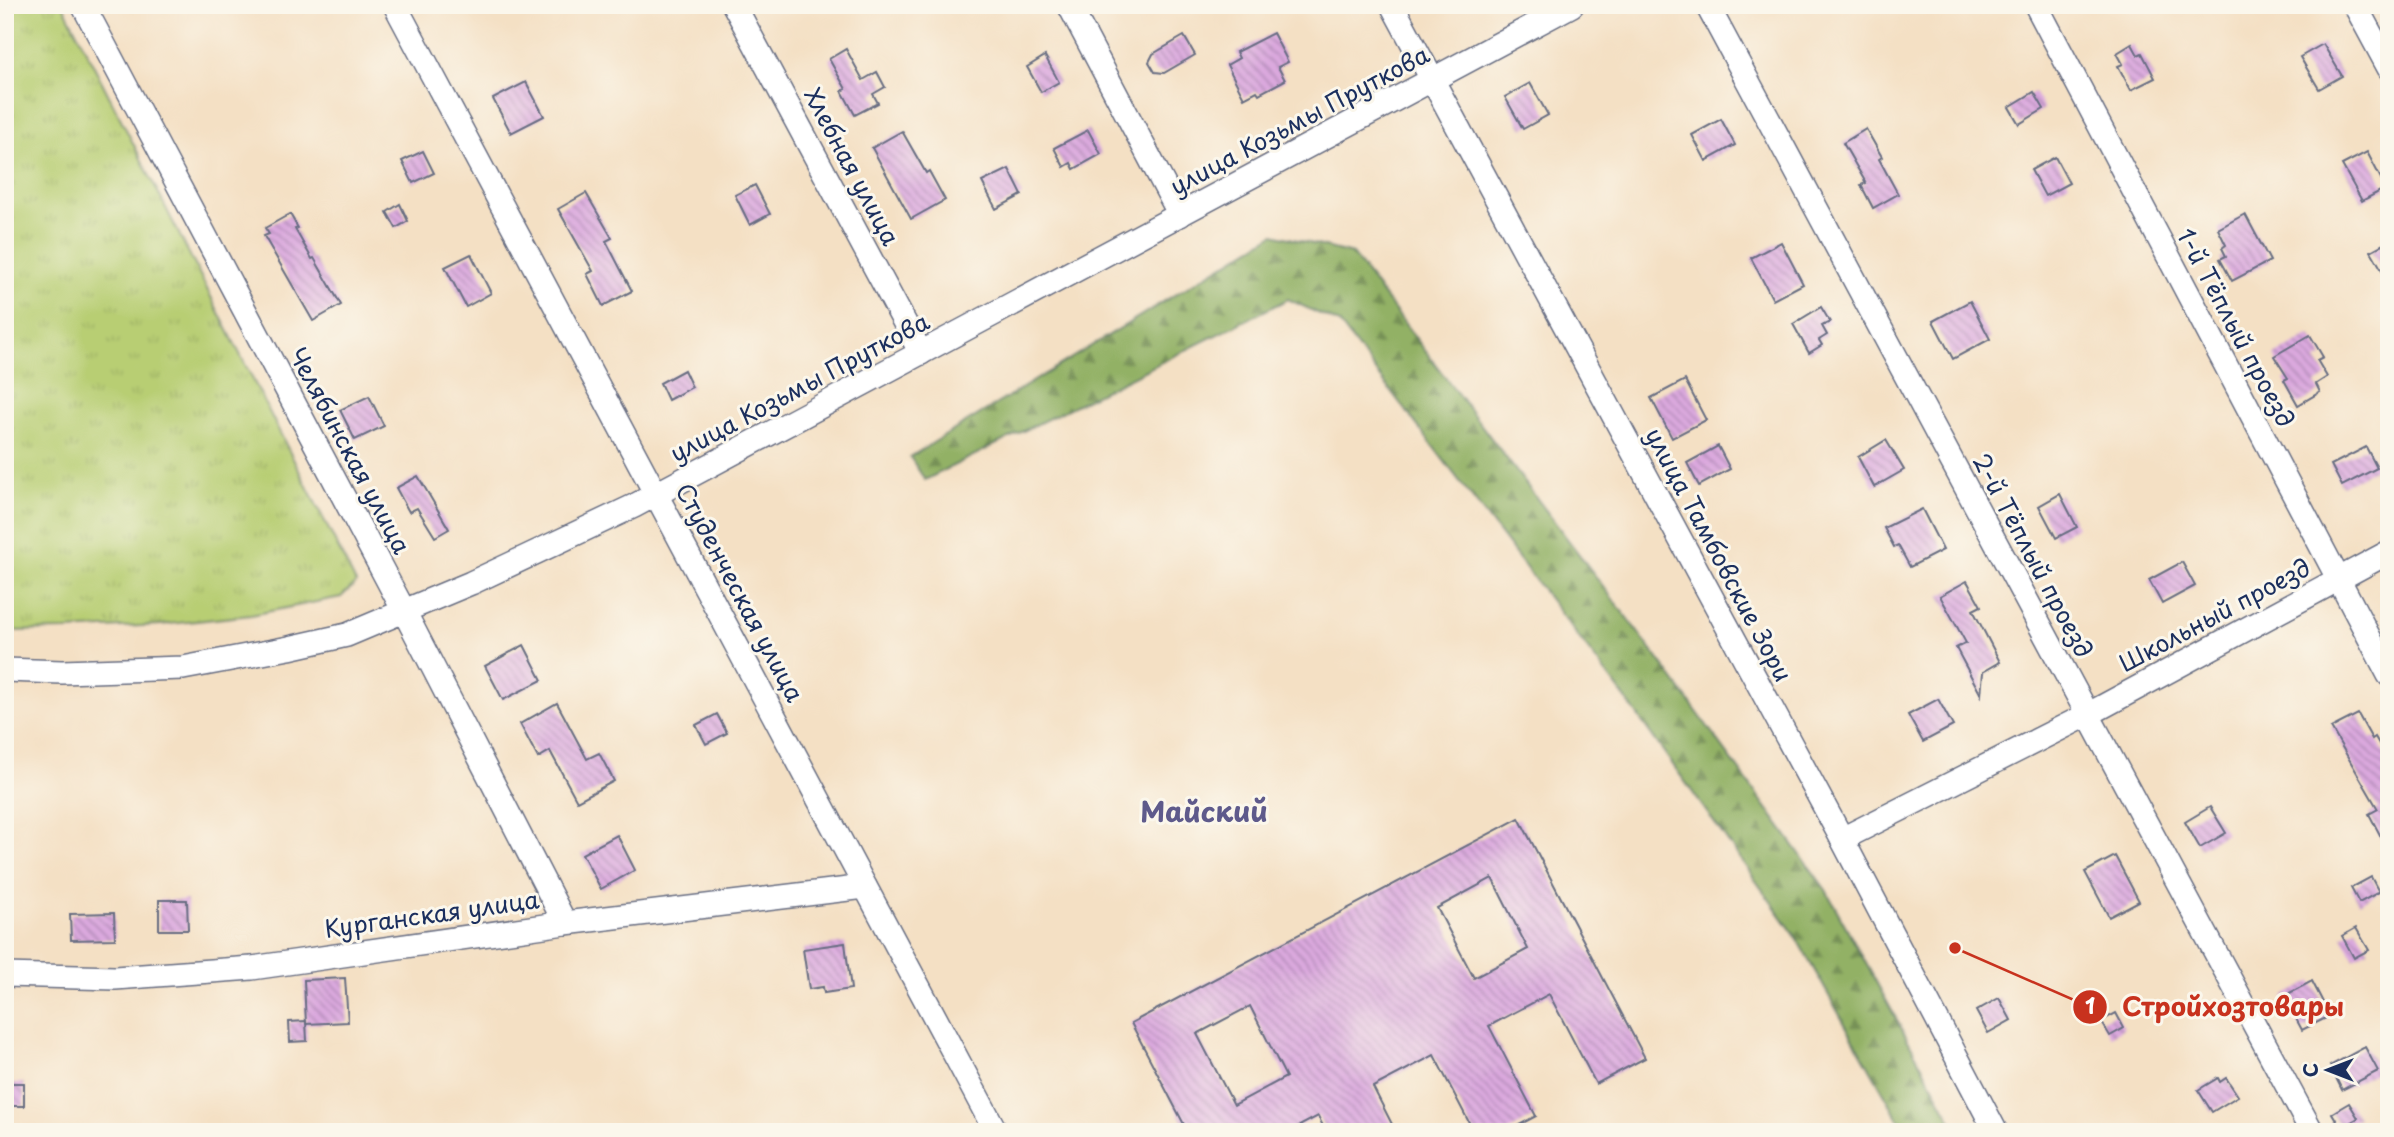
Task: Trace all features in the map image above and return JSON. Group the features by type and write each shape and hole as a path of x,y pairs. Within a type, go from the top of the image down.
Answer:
{"street":[{"name":"Челябинская улица","path":"83,5 404,611 565,923"},
{"name":"Студенческая улица","path":"395,5 996,1132"},
{"name":"Хлебная улица","path":"734,5 921,353"},
{"path":"1069,5 1180,215"},
{"name":"улица Тамбовские Зори","path":"1392,5 1842,839 1996,1132"},
{"name":"улица Козьмы Пруткова","path":"5,670 62,672 183,668 347,635 404,611 496,571 656,494 1573,5"},
{"name":"2-й Тёплый проезд","path":"1707,5 2312,1132"},
{"name":"1-й Тёплый проезд","path":"2036,5 2389,675"},
{"path":"2355,5 2389,68"},
{"name":"Школьный проезд","path":"1842,839 2087,715 2389,552"},
{"name":"Курганская улица","path":"5,975 115,978 252,968 565,923 865,887"}],"green space":[{"path":"11,5 63,5 356,583 341,597 251,615 160,625 5,631 5,127"},
{"path":"1274,234 1352,254 1671,676 1826,890 1958,1132 1906,1132 1794,934 1628,702 1339,323 1288,299 925,480 910,457"}],"building":[{"path":"1273,33 1288,62 1278,67 1285,80 1259,94 1257,91 1244,98 1227,65 1239,58 1236,52"},
{"path":"1184,36 1195,55 1164,73 1155,72 1149,62 1153,54"},
{"path":"2132,44 2138,55 2142,53 2155,78 2131,90 2118,66 2123,64 2117,53"},
{"path":"2323,44 2342,76 2319,89 2300,57"},
{"path":"846,49 863,80 877,72 885,87 873,94 878,103 855,115 842,91 846,89 829,59"},
{"path":"1045,56 1059,82 1041,92 1027,67"},
{"path":"526,82 544,116 511,133 493,99"},
{"path":"1530,83 1548,115 1523,129 1505,97"},
{"path":"2034,92 2044,109 2019,124 2009,107"},
{"path":"1721,119 1735,145 1706,161 1692,135"},
{"path":"1866,129 1898,194 1873,208 1861,185 1866,183 1843,143"},
{"path":"1088,130 1101,154 1074,169 1071,163 1064,167 1054,148"},
{"path":"902,131 945,200 911,219 872,148"},
{"path":"423,151 434,173 413,183 402,161"},
{"path":"2367,152 2386,188 2362,201 2342,165"},
{"path":"2055,157 2069,183 2045,196 2031,170"},
{"path":"1009,169 1022,195 996,209 982,182"},
{"path":"755,185 770,214 750,225 735,195"},
{"path":"586,193 612,238 606,241 632,291 603,306 587,274 593,271 558,209"},
{"path":"400,204 408,221 396,228 387,212"},
{"path":"290,214 298,228 295,229 341,305 313,321 264,236 269,234 265,228"},
{"path":"2245,214 2270,261 2232,281 2220,259 2226,256 2222,248 2226,245 2218,229"},
{"path":"2389,241 2389,282 2371,251"},
{"path":"1781,242 1803,284 1773,300 1751,258"},
{"path":"471,254 491,293 466,307 445,267"},
{"path":"1970,301 1990,339 1953,359 1933,321"},
{"path":"1821,307 1830,322 1822,326 1827,335 1819,340 1822,345 1809,353 1793,324"},
{"path":"2310,335 2323,357 2317,360 2327,377 2316,384 2320,392 2298,405 2284,380 2288,378 2274,356"},
{"path":"684,370 692,387 668,400 660,383"},
{"path":"1685,380 1706,420 1672,438 1651,398"},
{"path":"369,396 384,426 355,440 340,410"},
{"path":"1886,440 1904,470 1874,487 1858,457"},
{"path":"1718,446 1730,469 1699,486 1687,463"},
{"path":"2366,447 2377,468 2342,486 2331,465"},
{"path":"418,476 449,529 435,537 417,508 409,512 396,488"},
{"path":"2060,494 2077,527 2056,538 2039,506"},
{"path":"1922,509 1943,550 1910,567 1898,545 1894,547 1884,528"},
{"path":"2182,562 2195,586 2162,604 2149,580"},
{"path":"1967,581 1981,606 1973,610 2000,662 1983,672 1981,695 1956,648 1966,643 1940,596"},
{"path":"524,645 542,680 503,700 485,666"},
{"path":"1938,699 1953,726 1923,742 1908,715"},
{"path":"557,703 587,759 599,753 614,781 577,801 550,751 538,758 520,724"},
{"path":"717,714 727,733 706,744 696,725"},
{"path":"2358,714 2389,761 2389,852 2369,814 2378,809 2331,728"},
{"path":"2210,807 2226,833 2200,848 2185,822"},
{"path":"1519,818 1645,1058 1596,1084 1549,994 1489,1026 1536,1116 1506,1132 1474,1132 1434,1055 1373,1087 1396,1132 1326,1132 1318,1116 1288,1132 1188,1132 1131,1023","holes":["1492,878 1528,949 1474,978 1437,908","1250,1006 1286,1077 1234,1105 1197,1034"]},
{"path":"617,835 635,870 601,889 582,854"},
{"path":"2115,856 2139,901 2109,917 2085,872"},
{"path":"2371,877 2379,892 2359,903 2351,888"},
{"path":"159,900 187,900 188,930 159,930"},
{"path":"114,913 115,939 71,940 70,914"},
{"path":"2356,928 2369,950 2354,958 2342,936"},
{"path":"845,943 851,989 824,993 823,987 809,989 803,949"},
{"path":"345,978 348,1022 306,1024 304,980"},
{"path":"2312,981 2330,1016 2302,1030 2284,996"},
{"path":"1999,998 2011,1020 1988,1033 1976,1011"},
{"path":"2116,1013 2124,1028 2110,1036 2101,1021"},
{"path":"306,1021 307,1041 290,1042 289,1022"},
{"path":"2365,1047 2378,1071 2342,1090 2330,1066"},
{"path":"2218,1078 2220,1082 2226,1078 2238,1096 2212,1112 2198,1090"},
{"path":"5,1083 24,1083 24,1106 5,1106"},
{"path":"2349,1103 2358,1118 2341,1128 2332,1113"}],"place":[{"name":"Стройхозтовары","path":"1955,948"}],"district":[{"name":"Майский","path":"1204,812"}]}
